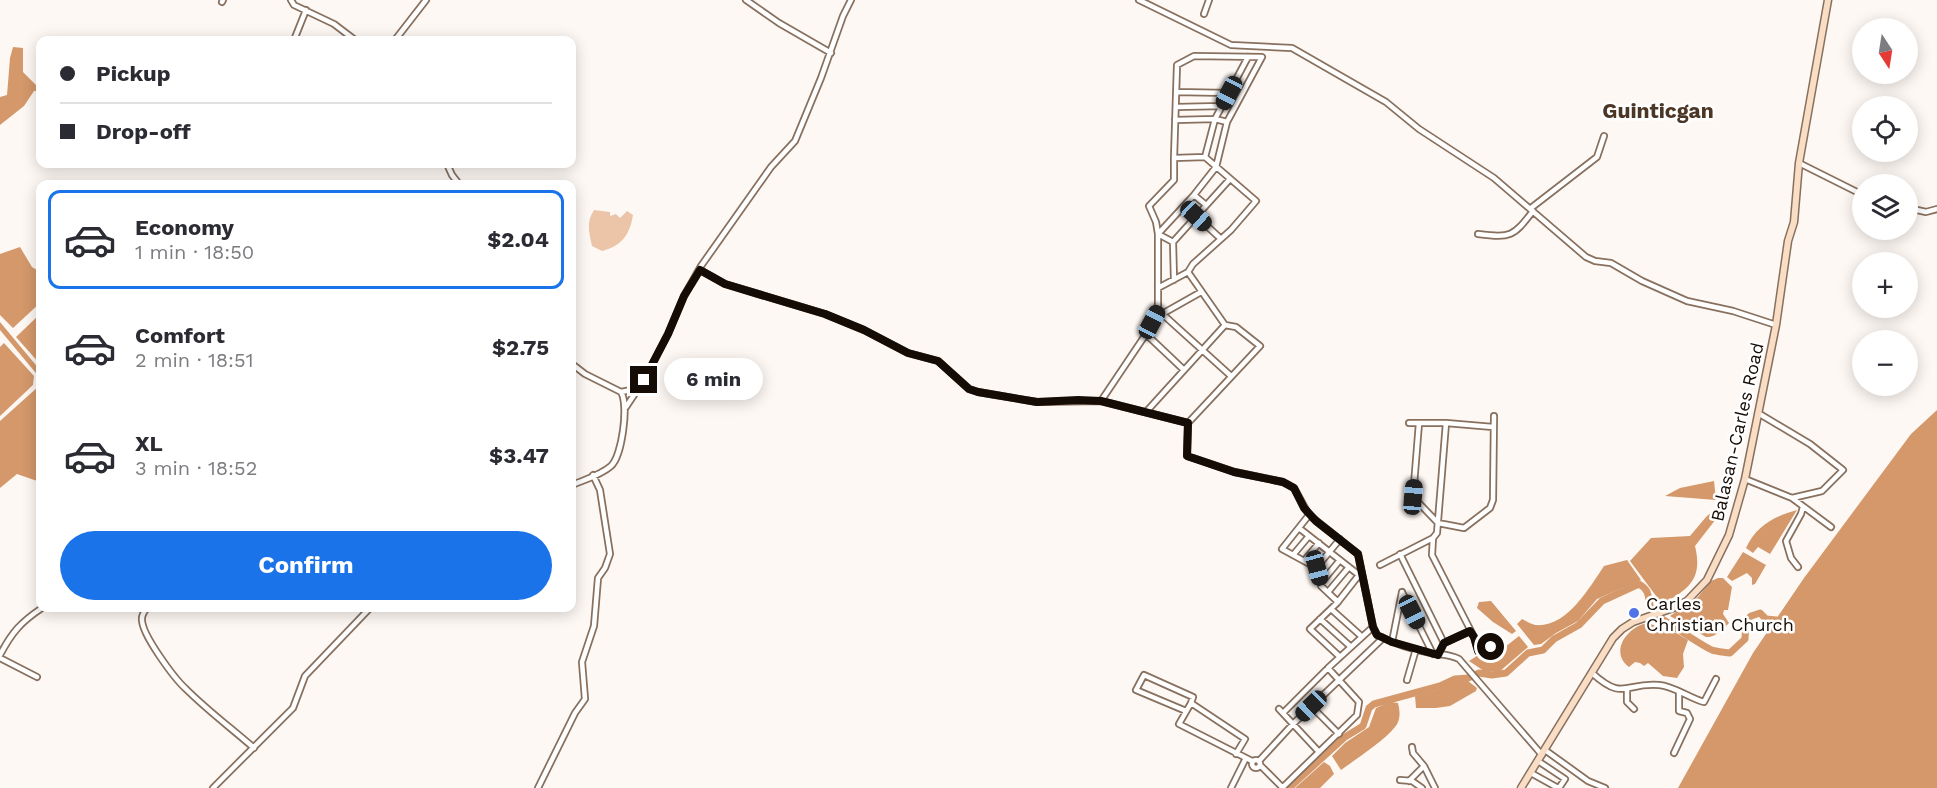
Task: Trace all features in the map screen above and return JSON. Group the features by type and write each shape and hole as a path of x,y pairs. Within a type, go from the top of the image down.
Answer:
{"main road":[{"name":"Balasan-Carles Road","path":"1521,788 1613,638 1633,622 1688,601 1707,580 1729,535 1745,479 1776,325 1788,241 1794,222 1799,163 1828,0"}],"street":[{"path":"398,36 426,0"},
{"path":"746,0 779,23 831,52"},
{"path":"576,483 610,466 616,459 626,407 644,380 668,334 684,296 700,270 771,167 795,141 851,0"},
{"path":"1139,0 1232,45 1292,48 1386,102 1419,129 1494,178 1586,257 1611,263 1642,281 1687,301 1733,311 1776,325"},
{"path":"1204,14 1209,0"},
{"path":"294,2 334,24 350,36"},
{"path":"296,36 306,10"},
{"path":"1158,234 1216,167 1227,122 1267,47"},
{"path":"1231,376 1160,312 1158,234 1149,206 1174,180 1177,65 1194,56 1262,57"},
{"path":"1205,157 1215,119 1248,57"},
{"path":"1176,92 1229,93"},
{"path":"1176,107 1222,106"},
{"path":"1175,120 1215,119 1227,122"},
{"path":"1478,234 1513,235 1532,209 1597,157 1604,136"},
{"path":"1158,288 1188,272 1192,264 1232,230 1256,201 1205,157 1174,158"},
{"path":"1799,163 1852,190"},
{"path":"1174,280 1173,242 1230,178"},
{"path":"1194,195 1206,205"},
{"path":"1918,210 1926,212 1937,208"},
{"path":"1196,216 1220,238"},
{"path":"1158,234 1173,242"},
{"path":"700,270 725,284 825,314 864,330 908,353 938,361 969,389 978,392 1037,402 1101,401 1188,423"},
{"path":"1188,272 1225,325 1236,327 1260,346 1188,423 1187,456 1234,472 1283,482 1294,488 1309,515 1358,554 1373,627 1377,635 1392,642 1459,659 1565,779 1558,788 1531,773"},
{"path":"1101,401 1160,312 1201,292"},
{"path":"1146,412 1225,325"},
{"path":"1146,334 1184,370"},
{"path":"576,367 621,392 635,388 644,380"},
{"path":"621,392 626,407"},
{"path":"1758,413 1810,444 1843,470 1822,491 1792,498"},
{"path":"1419,423 1413,497 1438,523 1464,528 1490,508 1493,500 1494,416"},
{"path":"1409,423 1493,427"},
{"path":"1380,565 1437,534 1446,423"},
{"path":"538,788 575,713 582,705 586,693 582,662 594,626 598,578 610,555 604,506 593,475"},
{"path":"1745,479 1792,498 1831,527"},
{"path":"1798,567 1791,558 1786,541 1803,507"},
{"path":"1309,515 1282,549 1316,568 1321,583 1338,602"},
{"path":"1299,528 1359,575 1338,602 1310,629 1340,657"},
{"path":"1293,555 1309,536"},
{"path":"1433,538 1432,555 1474,637 1478,651 1491,647"},
{"path":"1316,568 1340,539"},
{"path":"1304,561 1319,543"},
{"path":"1400,554 1444,643"},
{"path":"1321,583 1340,560"},
{"path":"1328,592 1349,567"},
{"path":"1402,592 1416,585"},
{"path":"1392,642 1402,592"},
{"path":"1402,592 1436,654"},
{"path":"1331,609 1360,635"},
{"path":"36,612 24,620 11,634 0,656 37,677"},
{"path":"145,612 142,618 145,632 150,643 173,675 254,748"},
{"path":"213,788 292,708 305,676 366,612"},
{"path":"1320,619 1351,647"},
{"path":"1319,752 1281,711 1373,627"},
{"path":"1436,654 1444,643 1470,631"},
{"path":"1259,763 1293,724 1383,638"},
{"path":"1407,680 1416,649"},
{"path":"1186,711 1136,690 1144,675 1193,697 1191,703 1179,724 1236,754 1252,761 1255,760 1282,788 1357,715 1359,702 1328,668"},
{"path":"1592,673 1604,684 1627,690 1657,685 1704,702 1716,679"},
{"path":"1627,690 1627,702 1634,709"},
{"path":"1674,753 1690,719 1687,712 1679,711 1679,692"},
{"path":"1191,703 1245,740 1236,754"},
{"path":"1311,706 1339,734"},
{"path":"1412,747 1413,753 1424,766 1435,788 1426,788"},
{"path":"1542,755 1605,788"},
{"path":"1240,788 1232,786 1246,758"},
{"path":"1409,781 1424,766"},
{"path":"1400,780 1412,781 1422,788"}],"shaded area":[{"path":"13,47 23,48 23,72 36,85 36,91 24,106 0,125 0,97 7,95"},
{"path":"594,210 610,212 610,216 616,214 620,218 627,211 633,215 630,228 624,238 609,249 602,251 592,246 589,223"},
{"path":"20,247 32,267 36,270 36,307 13,328 0,315 0,254"},
{"path":"36,318 36,360 16,337"},
{"path":"0,322 36,365 36,373 0,330"},
{"path":"4,343 34,376 33,385 0,416 0,347"},
{"path":"36,389 36,481 17,474 0,488 0,421"},
{"path":"1937,410 1937,788 1678,788 1753,653 1804,578 1911,434"},
{"path":"1714,481 1716,500 1665,496 1680,488"},
{"path":"1721,504 1723,510 1695,546 1697,567 1692,582 1662,604 1630,561 1651,538 1690,536"},
{"path":"1797,510 1770,554 1758,547 1753,553 1746,548 1755,534 1767,523"},
{"path":"1743,552 1766,565 1755,584 1752,585 1752,578 1747,573 1732,581 1727,577"},
{"path":"1627,560 1641,580 1597,599 1578,621 1541,644 1534,645 1517,624 1522,619 1535,625 1557,620 1576,605 1604,566"},
{"path":"1723,578 1732,587 1728,610 1724,610 1723,614 1729,623 1719,633 1706,637 1670,616 1698,597 1711,581"},
{"path":"1491,601 1516,631 1512,634 1477,608 1479,602"},
{"path":"1647,623 1671,630 1688,640 1683,654 1684,667 1677,678 1663,676 1648,663 1644,666 1635,662 1629,667 1623,661 1621,648 1623,641 1633,629"},
{"path":"1519,636 1528,647 1499,672 1484,671 1469,661 1480,654 1505,647"},
{"path":"1457,681 1468,681 1477,688 1476,691 1450,706 1416,708 1415,696 1438,690"},
{"path":"1391,702 1398,703 1399,709 1399,718 1395,727 1377,744 1341,770 1332,756 1345,743 1369,727 1376,708"},
{"path":"1324,762 1330,766 1334,774 1320,788 1295,788"}],"waterway":[{"path":"1289,788 1345,737 1363,726 1369,708 1374,704 1479,673 1492,675 1506,673 1528,653 1543,650 1554,639 1579,625 1602,601 1639,584 1646,590 1653,612 1714,651 1730,653 1745,639 1746,621 1751,616 1760,613 1766,619 1776,620"}],"place":[{"name":"Carles Christian Church","path":"1634,613"}],"district":[{"name":"Guinticgan","path":"1658,110"}],"route":[{"path":"644,380 668,334 684,296 700,270 725,284 825,314 864,330 908,353 938,361 957,380 969,389 978,392 1037,402 1101,401 1188,423 1187,456 1234,472 1283,482 1294,488 1309,515 1358,554 1373,627 1377,635 1392,642 1438,655 1444,643 1470,631 1478,651 1491,647"}]}
